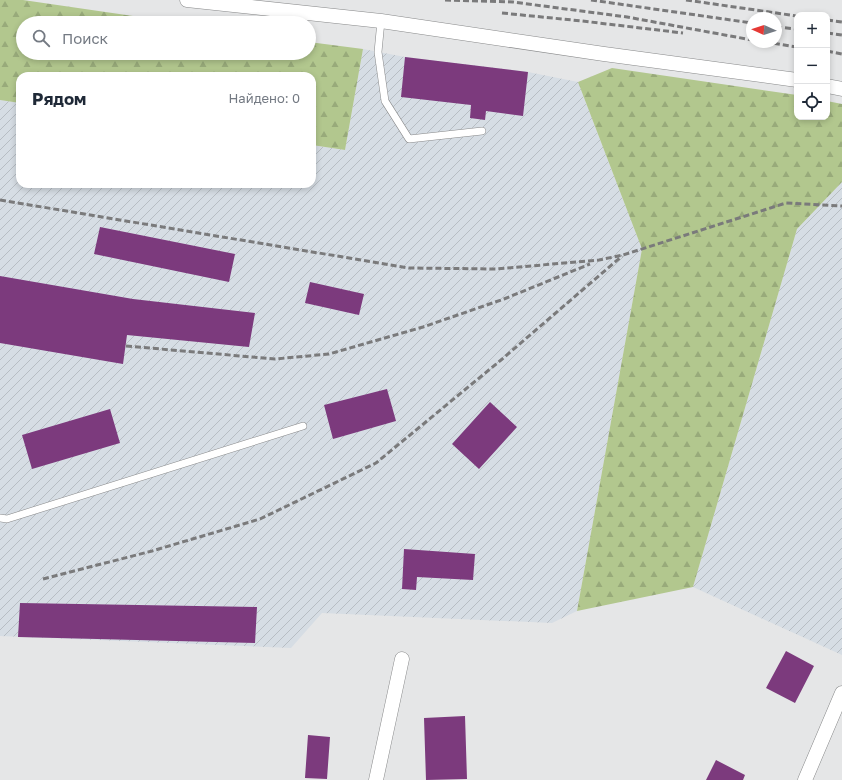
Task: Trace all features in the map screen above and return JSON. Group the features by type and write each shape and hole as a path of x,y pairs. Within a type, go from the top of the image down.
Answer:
{"street":[{"path":"187,0 381,21 604,54 794,80"},
{"path":"830,87 842,89"},
{"path":"376,780 402,659"},
{"path":"806,780 842,693"}],"lane":[{"path":"381,21 378,52 385,101 409,139 482,131"},
{"path":"0,518 7,518 303,426"}],"shaded area":[{"path":"363,49 405,57 528,72 578,82 642,249 577,611 552,623 322,613 291,648 0,636 0,100 16,102 16,188 316,188 316,146 345,150"},
{"path":"842,182 842,655 693,587 797,229"}],"green space":[{"path":"0,0 23,0 133,16 16,16 16,60 316,60 316,43 363,49 345,150 316,146 316,72 16,72 16,102 0,100"},
{"path":"612,68 794,95 794,120 830,120 830,102 842,104 842,182 797,229 693,587 577,611 642,249 578,82"}],"building":[{"path":"405,57 528,72 523,116 486,111 485,120 470,118 471,105 401,97"},
{"path":"100,227 235,254 229,282 94,254"},
{"path":"0,276 133,299 255,313 249,347 127,335 123,364 0,343"},
{"path":"310,282 364,294 359,315 305,303"},
{"path":"387,389 396,421 333,439 324,405"},
{"path":"490,402 517,427 479,469 452,444"},
{"path":"110,409 120,443 32,469 22,435"},
{"path":"404,549 475,554 473,580 417,577 416,590 402,589"},
{"path":"20,603 257,607 255,643 18,637"},
{"path":"786,651 814,666 795,703 766,688"},
{"path":"465,716 467,779 426,780 424,718"},
{"path":"308,735 330,737 327,779 305,778"},
{"path":"716,760 745,775 743,780 706,780"}],"railway":[{"path":"445,0 513,2 627,17 746,39"},
{"path":"591,0 746,22"},
{"path":"686,0 794,16"},
{"path":"502,13 683,33"},
{"path":"830,20 842,22"},
{"path":"782,28 794,29"},
{"path":"830,33 842,35"},
{"path":"782,45 794,47"},
{"path":"830,52 842,54"},
{"path":"0,200 409,268 496,269 599,260 623,255 786,203 842,206"},
{"path":"43,579 152,551 260,519 376,463 501,360 622,256"},
{"path":"126,346 275,359 329,354 423,327 504,299 590,264"}]}
